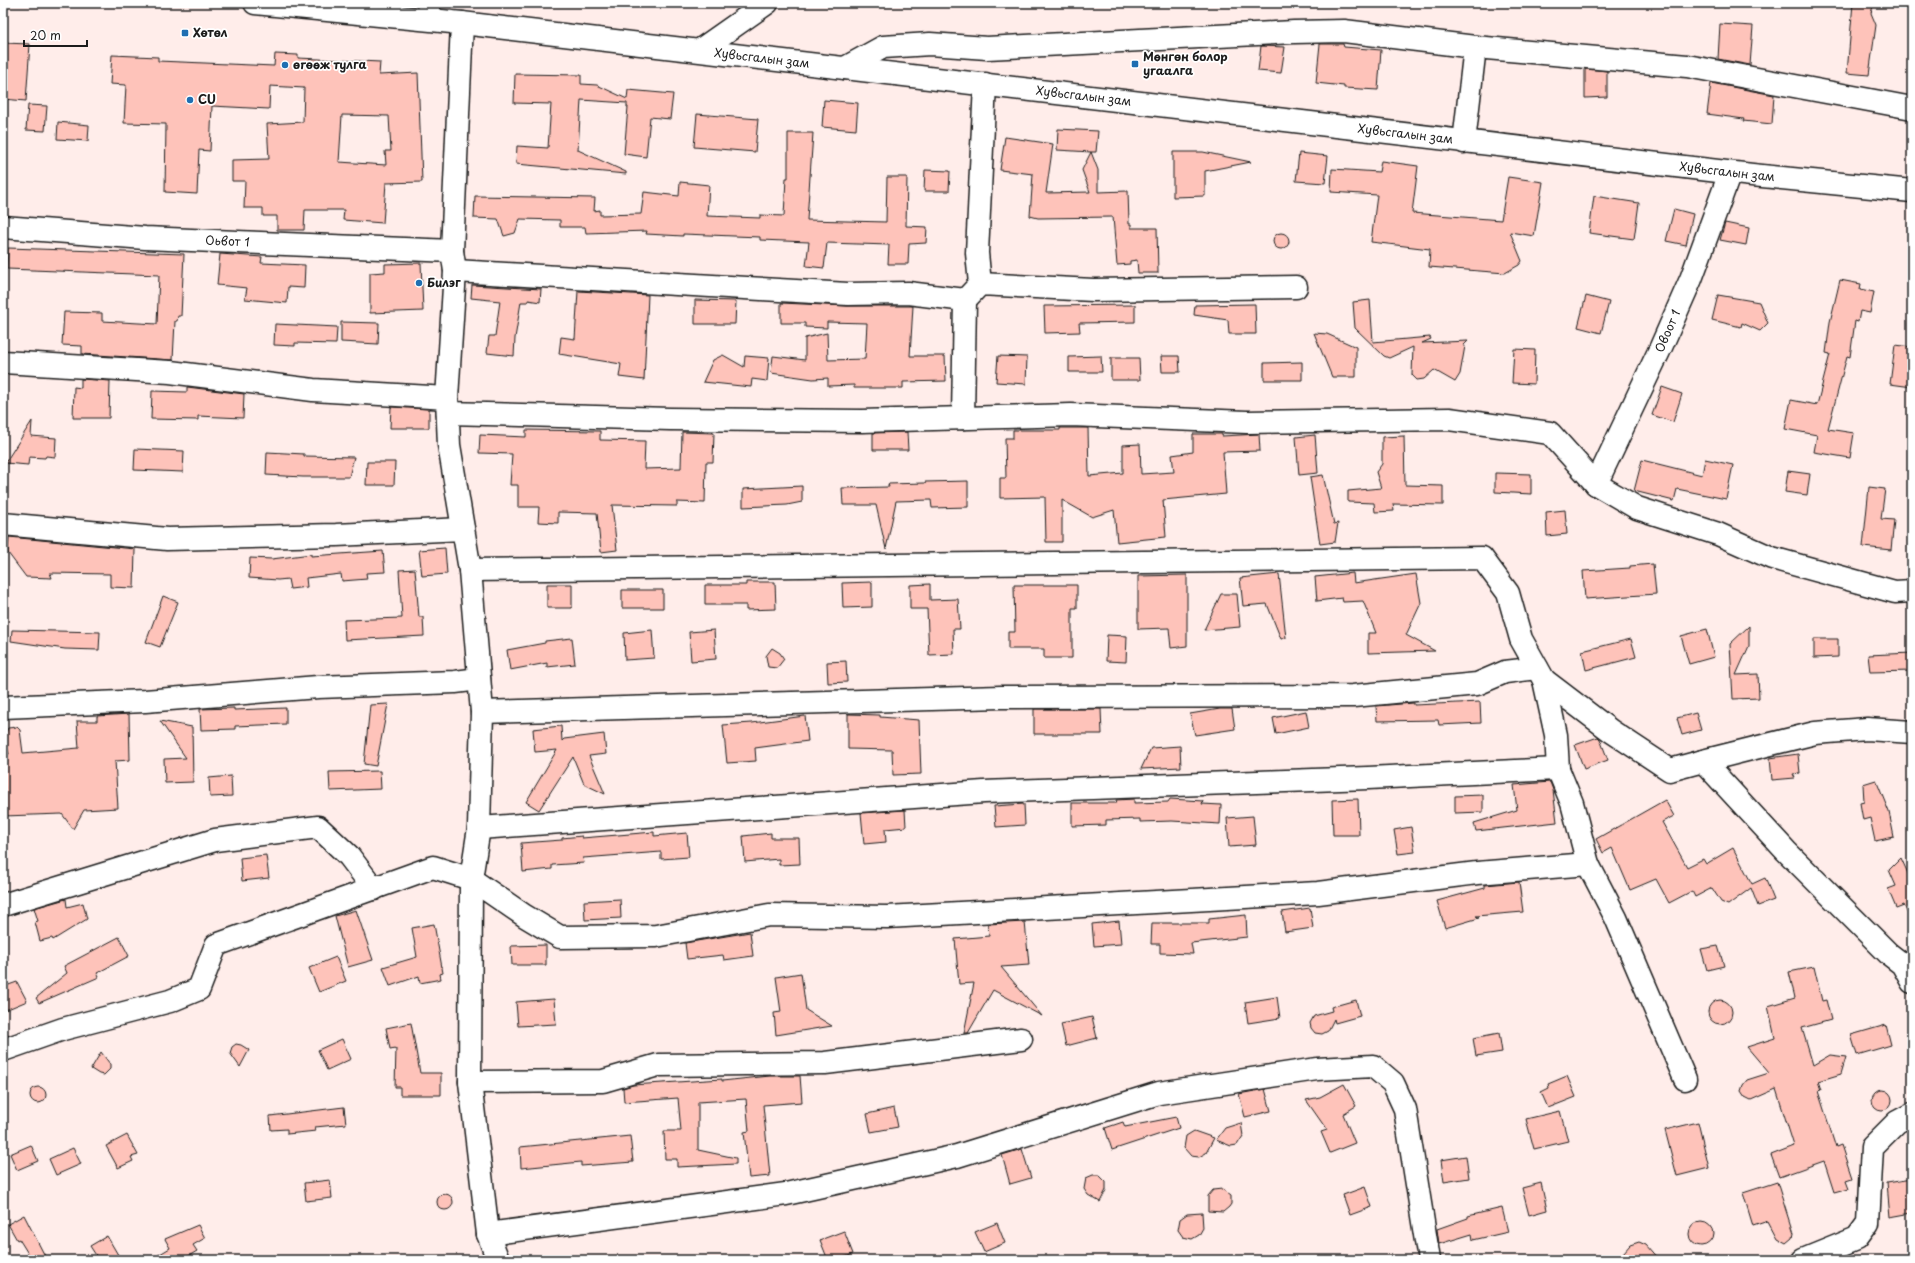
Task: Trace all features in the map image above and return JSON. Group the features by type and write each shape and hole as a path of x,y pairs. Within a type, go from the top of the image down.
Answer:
{"street":[{"name":"Хувьсгалын зам","path":"255,3 428,11 462,23 1730,173 1912,191"},
{"path":"700,50 767,3"},
{"path":"462,23 447,406 448,445 470,570 482,712 479,828 471,879 470,1082 488,1234 498,1260"},
{"path":"845,68 883,47 930,44 987,48 1294,32 1344,31 1474,47 1687,66 1912,108"},
{"path":"1464,142 1474,47"},
{"path":"962,418 965,300 980,284 977,253 986,84"},
{"name":"Овоот 1","path":"1596,484 1661,347 1691,279 1730,173"},
{"name":"Оьвот 1","path":"3,227 453,261 848,294 908,293 965,300"},
{"path":"980,284 1093,290 1296,287"},
{"path":"3,362 170,372 447,406 678,419 862,421 1071,415 1247,422 1450,419 1550,433 1596,484 1637,508 1718,534 1772,558 1895,592 1912,591"},
{"path":"3,524 167,539 463,530"},
{"path":"470,570 1482,558 1508,593 1521,640 1540,674 1556,735 1558,769 1572,803 1588,864 1616,918 1685,1079"},
{"path":"482,712 1000,697 1353,696 1477,684 1505,672 1540,674 1611,731 1670,770 1703,760 1815,733 1867,729 1912,732"},
{"path":"3,707 145,701 318,687 455,682 479,679"},
{"path":"1703,760 1786,851 1889,954 1909,970"},
{"path":"479,828 984,792 1368,778 1558,769"},
{"path":"3,905 215,840 318,827 349,856 374,889"},
{"path":"3,1050 63,1029 170,1001 199,989 216,945 433,867 471,879 525,916 560,937 656,936 769,915 887,917 1318,893 1477,873 1588,864"},
{"path":"470,1082 603,1081 658,1065 825,1063 1021,1039"},
{"path":"488,1234 786,1194 957,1156 1159,1093 1317,1069 1373,1066 1393,1084 1405,1109 1429,1260"},
{"path":"1803,1260 1857,1238 1868,1222 1872,1147 1898,1122 1912,1114"}],"building":[{"path":"1853,3 1874,3 1871,13 1876,25 1869,75 1847,73"},
{"path":"1720,24 1753,26 1750,65 1718,59"},
{"path":"3,43 30,44 26,101 3,99"},
{"path":"1320,44 1343,44 1344,47 1381,50 1378,90 1344,88 1344,86 1316,83"},
{"path":"1261,46 1285,47 1281,73 1258,71"},
{"path":"275,54 298,55 298,58 380,62 379,75 418,73 422,182 386,183 383,223 343,220 344,210 305,210 304,230 277,230 277,216 263,216 263,208 244,208 245,181 232,181 232,160 269,159 267,124 303,122 304,88 270,86 269,109 212,106 210,151 199,150 197,194 165,192 166,124 124,123 126,85 110,84 112,55 158,57 158,61 274,66","holes":["342,115 389,116 391,151 385,151 386,165 339,162"]},
{"path":"1585,69 1607,71 1607,97 1585,98"},
{"path":"515,74 581,75 581,84 597,85 627,99 628,90 673,94 670,119 650,117 646,157 624,154 628,107 627,103 581,100 578,150 626,172 626,174 516,164 517,146 548,148 551,104 514,103"},
{"path":"1711,83 1774,95 1772,124 1743,121 1744,119 1707,114"},
{"path":"824,100 858,103 856,130 822,127"},
{"path":"28,105 47,106 45,131 26,130"},
{"path":"697,114 758,119 755,152 694,147"},
{"path":"58,122 89,125 88,141 57,139"},
{"path":"1058,129 1098,131 1096,152 1057,150"},
{"path":"788,133 813,133 807,220 886,222 887,177 907,177 906,226 927,227 926,243 909,244 908,264 888,264 889,245 827,243 824,268 806,266 809,242 760,240 760,237 646,234 647,231 586,233 585,227 560,227 560,220 520,219 515,233 504,236 498,219 474,218 475,196 595,198 594,211 600,210 600,215 641,214 644,192 679,196 680,182 709,185 707,216 760,218 760,215 784,216 786,178 788,178"},
{"path":"1005,137 1053,144 1046,193 1090,192 1082,170 1091,152 1098,170 1098,192 1128,191 1129,224 1131,224 1131,228 1157,228 1158,273 1138,273 1137,260 1130,261 1130,264 1117,265 1113,217 1038,218 1030,216 1033,174 1000,170"},
{"path":"1173,152 1203,152 1251,162 1205,171 1205,196 1173,197"},
{"path":"1299,153 1328,156 1325,183 1296,181"},
{"path":"1381,161 1418,166 1412,213 1501,220 1508,177 1543,182 1534,236 1510,232 1522,261 1519,265 1505,273 1429,267 1430,249 1371,242 1377,195 1331,192 1332,169 1379,172"},
{"path":"925,170 950,171 949,191 924,191"},
{"path":"1594,196 1639,203 1634,239 1589,233"},
{"path":"1674,209 1693,214 1686,245 1666,241"},
{"path":"1725,223 1749,228 1746,245 1720,240"},
{"path":"1278,233 1284,233 1289,238 1287,247 1284,249 1278,249 1273,244 1273,238"},
{"path":"8,248 184,254 181,316 178,316 177,321 175,321 173,360 82,354 82,346 62,345 64,312 102,313 102,321 157,324 159,275 7,269"},
{"path":"220,254 262,257 261,263 305,265 304,288 288,287 287,303 245,299 247,288 217,285"},
{"path":"421,263 423,311 370,313 370,273 385,272 385,264"},
{"path":"1840,280 1861,284 1860,289 1874,292 1870,313 1860,311 1858,322 1855,321 1850,357 1847,356 1828,429 1854,433 1850,458 1814,452 1817,435 1785,429 1791,400 1817,405 1830,354 1826,353 1830,322"},
{"path":"472,285 541,289 540,302 528,300 528,302 521,302 515,338 514,356 487,353 489,336 495,336 500,301 471,298"},
{"path":"578,291 648,295 644,380 619,377 621,364 559,354 561,337 575,339"},
{"path":"1718,295 1759,302 1768,323 1760,331 1742,323 1741,327 1712,320"},
{"path":"1586,296 1609,302 1601,333 1578,327"},
{"path":"695,300 736,301 735,324 695,324"},
{"path":"1370,300 1373,342 1430,337 1431,339 1422,343 1468,341 1463,346 1465,346 1460,374 1455,382 1434,370 1424,379 1417,380 1412,375 1413,347 1389,358 1384,356 1355,328 1353,302"},
{"path":"781,303 847,306 913,306 910,356 945,356 946,381 903,382 903,388 854,388 854,385 828,386 828,378 813,379 771,373 773,356 805,360 805,338 827,333 828,360 865,359 867,323 827,322 827,328 805,327 805,323 781,323"},
{"path":"1255,304 1256,334 1229,334 1228,320 1194,315 1195,305"},
{"path":"1135,305 1135,322 1079,323 1080,332 1045,333 1044,306"},
{"path":"341,322 379,323 378,344 341,342"},
{"path":"275,324 337,327 336,344 295,343 295,346 274,345"},
{"path":"1314,333 1327,334 1356,347 1356,377 1332,377"},
{"path":"1895,345 1912,347 1912,387 1890,384"},
{"path":"1514,349 1535,350 1534,384 1512,383"},
{"path":"723,355 744,367 745,356 769,358 767,381 752,379 751,387 703,382 713,360"},
{"path":"998,356 1027,357 1026,384 996,382"},
{"path":"1101,356 1102,372 1069,372 1069,357"},
{"path":"1161,356 1179,356 1180,372 1162,372"},
{"path":"1111,358 1139,358 1140,380 1111,380"},
{"path":"1302,362 1302,380 1264,380 1264,363"},
{"path":"81,379 110,381 109,418 73,418 74,387 81,388"},
{"path":"187,387 244,394 243,418 198,416 198,420 151,419 152,391 187,392"},
{"path":"1662,387 1682,394 1673,422 1652,415"},
{"path":"391,407 429,409 429,428 390,428"},
{"path":"32,421 31,436 56,438 55,457 29,457 28,465 5,463"},
{"path":"1060,428 1088,428 1089,476 1123,473 1123,445 1140,444 1141,474 1174,472 1172,455 1193,452 1193,434 1222,434 1222,436 1259,434 1260,451 1223,452 1226,494 1163,500 1166,537 1117,542 1114,510 1092,517 1062,500 1062,542 1046,542 1045,497 1000,498 1000,478 1006,478 1005,438 1013,438 1013,430 1060,430"},
{"path":"526,430 600,431 600,440 645,441 644,469 681,468 682,432 714,433 713,462 706,462 705,503 677,502 677,506 612,505 617,550 601,552 597,513 558,512 558,523 538,522 539,507 518,507 518,485 510,485 512,454 479,453 480,435 526,437"},
{"path":"907,432 908,450 873,450 873,433"},
{"path":"1315,435 1318,473 1299,475 1296,437"},
{"path":"1404,436 1405,485 1443,486 1443,505 1393,504 1394,511 1375,512 1374,503 1348,502 1348,491 1381,488 1376,472 1382,464 1382,437"},
{"path":"135,449 184,451 183,472 134,470"},
{"path":"267,452 304,454 304,456 354,457 349,477 266,475"},
{"path":"1705,459 1733,465 1726,499 1677,489 1674,501 1634,491 1642,460 1702,475"},
{"path":"367,462 395,462 394,485 366,485"},
{"path":"1788,471 1810,474 1807,495 1785,492"},
{"path":"1495,473 1531,474 1531,494 1495,492"},
{"path":"1323,475 1334,524 1338,523 1335,542 1320,544 1310,477"},
{"path":"968,481 968,507 932,508 931,500 896,501 886,549 876,505 843,505 842,488 889,487 888,484"},
{"path":"802,486 802,502 787,505 743,507 743,489"},
{"path":"1869,487 1885,489 1881,519 1894,520 1891,550 1863,547"},
{"path":"1565,510 1567,534 1547,536 1546,512"},
{"path":"9,537 135,549 134,588 110,587 110,574 50,573 52,578 26,577 8,553"},
{"path":"445,548 447,574 422,576 419,550"},
{"path":"383,551 385,572 366,573 367,579 342,581 341,574 306,578 307,587 290,589 288,579 278,580 249,578 250,558 272,559 311,554 311,556"},
{"path":"1653,564 1656,594 1585,599 1583,571 1630,568 1630,566"},
{"path":"415,569 419,617 423,617 424,636 345,640 344,620 402,618 399,570"},
{"path":"1353,573 1354,583 1416,574 1421,603 1406,635 1435,651 1368,653 1368,633 1376,633 1363,601 1343,602 1342,598 1317,601 1315,577"},
{"path":"1279,574 1286,638 1281,639 1267,604 1243,606 1240,578"},
{"path":"1187,575 1187,646 1171,648 1169,628 1138,629 1138,576"},
{"path":"746,582 775,582 776,609 746,610 746,605 705,605 705,585 746,585"},
{"path":"872,582 872,607 843,608 842,583"},
{"path":"547,584 572,584 572,608 547,608"},
{"path":"930,584 930,600 958,599 960,629 953,629 954,654 929,655 927,609 910,609 910,585"},
{"path":"1014,585 1077,585 1077,608 1072,608 1072,658 1044,658 1044,649 1008,649 1008,632 1015,632"},
{"path":"622,590 663,590 663,608 622,608"},
{"path":"1221,594 1237,594 1240,627 1204,630"},
{"path":"163,596 178,602 160,647 146,642"},
{"path":"1749,626 1749,646 1736,675 1758,674 1759,698 1733,699 1730,644"},
{"path":"1707,629 1714,657 1689,664 1681,636"},
{"path":"12,630 100,632 99,650 65,649 11,641"},
{"path":"652,630 654,658 625,660 624,633"},
{"path":"714,630 716,659 691,661 689,632"},
{"path":"1107,635 1127,636 1126,662 1106,661"},
{"path":"572,638 575,664 547,667 547,663 510,670 507,650 545,643 545,641"},
{"path":"1631,639 1636,657 1586,670 1582,651"},
{"path":"1814,639 1838,639 1838,657 1814,658"},
{"path":"772,648 780,653 784,659 777,668 768,667 766,656"},
{"path":"1912,653 1912,671 1870,672 1868,655"},
{"path":"846,661 847,682 828,683 827,662"},
{"path":"1480,702 1481,723 1439,725 1438,720 1377,721 1376,706 1414,703 1414,705"},
{"path":"388,704 376,766 364,764 370,705"},
{"path":"234,708 234,710 286,708 286,724 235,726 235,729 201,730 200,709"},
{"path":"1034,709 1101,709 1102,734 1034,734"},
{"path":"1220,709 1232,709 1235,729 1195,735 1190,714"},
{"path":"1306,711 1309,727 1276,734 1273,718"},
{"path":"1696,713 1701,730 1682,735 1677,718"},
{"path":"129,714 130,760 115,761 118,808 84,810 73,829 62,814 3,816 3,795 5,795 3,755 9,754 4,737 8,728 17,727 20,730 23,753 79,748 77,721 97,721 97,716"},
{"path":"848,714 880,715 880,717 919,720 921,774 893,775 892,750 848,749"},
{"path":"805,716 808,741 755,748 756,761 727,763 723,725"},
{"path":"160,721 192,727 193,782 165,783 164,759 186,758"},
{"path":"561,726 562,741 564,739 604,734 606,754 589,756 605,794 584,784 573,757 539,810 526,802 557,750 535,752 533,729"},
{"path":"1598,737 1608,760 1584,769 1575,745"},
{"path":"1180,746 1181,767 1141,769 1151,748"},
{"path":"1798,754 1800,773 1793,774 1795,778 1772,780 1770,758"},
{"path":"380,771 381,789 330,791 329,772"},
{"path":"231,776 232,796 210,797 209,778"},
{"path":"1876,780 1889,812 1894,837 1875,841 1870,818 1863,820 1860,803 1864,802 1863,784"},
{"path":"1550,782 1553,790 1557,822 1476,831 1474,823 1517,810 1514,785"},
{"path":"1483,795 1483,812 1455,813 1455,796"},
{"path":"1134,799 1134,803 1168,802 1170,799 1203,801 1202,804 1221,805 1220,824 1172,821 1140,822 1140,819 1106,820 1106,825 1072,826 1072,803 1117,803 1116,800"},
{"path":"1358,799 1359,835 1333,835 1332,800"},
{"path":"1665,800 1674,816 1662,822 1687,867 1703,859 1706,864 1733,848 1752,884 1765,878 1774,900 1758,906 1751,888 1728,905 1721,902 1712,888 1695,897 1692,891 1669,903 1656,879 1630,890 1612,848 1603,853 1596,839"},
{"path":"1024,804 1025,825 996,827 994,806"},
{"path":"905,810 906,827 885,829 886,842 864,844 861,813"},
{"path":"1253,816 1256,845 1229,847 1227,818"},
{"path":"1411,827 1415,852 1398,854 1394,830"},
{"path":"654,832 654,836 687,833 689,857 661,859 661,852 583,858 584,863 552,865 552,869 523,872 521,843 562,840 562,838 582,836 582,838"},
{"path":"771,833 771,838 799,838 800,864 779,865 779,859 745,862 743,836"},
{"path":"266,855 269,878 242,881 240,858"},
{"path":"1901,858 1912,880 1912,924 1904,905 1896,908 1888,889 1896,886 1889,870"},
{"path":"1519,882 1523,912 1476,916 1479,918 1445,928 1437,901 1485,888 1485,885"},
{"path":"66,899 67,907 83,903 87,919 53,940 52,938 40,941 35,922 38,921 34,908"},
{"path":"620,899 621,918 585,920 584,901"},
{"path":"1310,908 1313,928 1285,932 1282,912"},
{"path":"356,910 373,960 348,967 335,916"},
{"path":"1246,915 1247,937 1191,943 1193,954 1160,953 1160,944 1151,944 1152,923 1209,923 1209,919"},
{"path":"1119,921 1121,944 1094,946 1092,924"},
{"path":"1025,922 1029,965 1001,967 1042,1016 993,990 968,1033 964,1033 974,983 959,984 955,939 989,936 988,924"},
{"path":"434,924 443,973 440,974 441,979 420,983 419,976 390,986 383,967 417,957 412,928"},
{"path":"750,932 753,956 724,960 723,955 687,959 685,943"},
{"path":"119,937 129,956 97,973 99,977 39,1003 36,998 67,973 64,966"},
{"path":"546,945 546,965 512,965 511,946"},
{"path":"1718,946 1724,966 1707,970 1701,949"},
{"path":"336,957 346,981 319,992 309,968"},
{"path":"1814,967 1822,1001 1826,1000 1831,1020 1802,1028 1813,1065 1830,1055 1846,1057 1841,1074 1818,1081 1821,1090 1818,1091 1836,1147 1841,1145 1852,1178 1846,1180 1849,1188 1834,1192 1824,1161 1779,1177 1771,1155 1794,1146 1776,1089 1751,1100 1745,1097 1741,1091 1747,1080 1769,1073 1747,1047 1775,1038 1768,1006 1795,998 1789,972"},
{"path":"801,973 806,1010 832,1026 776,1035 774,1013 781,1012 776,977"},
{"path":"17,982 27,1001 3,1011 3,987"},
{"path":"1277,997 1280,1018 1248,1023 1245,1002"},
{"path":"554,999 556,1024 518,1026 516,1002"},
{"path":"1356,1000 1360,1016 1335,1023 1334,1019 1328,1031 1322,1034 1315,1033 1311,1028 1310,1023 1314,1016 1332,1011 1331,1007"},
{"path":"1720,1000 1729,1003 1732,1012 1729,1021 1720,1024 1711,1021 1708,1012 1711,1003"},
{"path":"1092,1017 1097,1038 1066,1046 1061,1024"},
{"path":"411,1023 420,1073 441,1073 441,1095 400,1095 400,1087 395,1087 396,1048 390,1049 386,1028"},
{"path":"1886,1025 1891,1045 1857,1055 1851,1035"},
{"path":"1499,1033 1502,1052 1476,1056 1473,1038"},
{"path":"342,1039 351,1059 327,1070 318,1050"},
{"path":"236,1044 249,1050 240,1067 230,1053 232,1047"},
{"path":"101,1052 110,1064 110,1069 104,1075 91,1069"},
{"path":"770,1076 800,1076 802,1102 763,1105 770,1176 749,1178 744,1132 749,1131 746,1099 698,1102 698,1150 736,1158 736,1164 677,1167 677,1159 665,1159 664,1131 681,1131 678,1098 624,1102 623,1088 633,1085 722,1079 722,1081"},
{"path":"1567,1076 1576,1097 1548,1108 1541,1092 1549,1088 1548,1084"},
{"path":"1344,1084 1356,1106 1343,1114 1355,1143 1330,1153 1321,1132 1327,1130 1306,1100 1320,1097"},
{"path":"35,1087 41,1087 46,1092 44,1101 41,1103 35,1103 30,1098 30,1092"},
{"path":"1265,1089 1271,1111 1245,1117 1239,1094"},
{"path":"1882,1090 1889,1093 1892,1100 1889,1107 1882,1110 1875,1107 1872,1100 1875,1093"},
{"path":"344,1107 346,1124 315,1127 316,1131 287,1134 287,1129 271,1130 270,1116"},
{"path":"894,1108 898,1127 871,1132 867,1114"},
{"path":"1560,1111 1568,1141 1534,1149 1526,1119"},
{"path":"1176,1117 1179,1128 1112,1150 1105,1128 1123,1122 1125,1127"},
{"path":"1698,1122 1709,1168 1677,1176 1665,1130"},
{"path":"1241,1123 1243,1136 1237,1145 1231,1146 1216,1140 1225,1128"},
{"path":"1194,1131 1214,1138 1206,1153 1199,1157 1191,1156 1184,1148 1186,1136"},
{"path":"127,1135 138,1155 131,1157 133,1161 118,1168 106,1146"},
{"path":"630,1136 633,1162 581,1166 581,1162 521,1168 520,1147"},
{"path":"31,1145 38,1161 17,1170 10,1154"},
{"path":"73,1148 81,1164 56,1175 49,1159"},
{"path":"1022,1149 1031,1178 1010,1184 1002,1155"},
{"path":"1466,1156 1469,1178 1444,1182 1441,1160"},
{"path":"1093,1175 1099,1175 1106,1182 1106,1190 1100,1202 1088,1195 1084,1189 1086,1178"},
{"path":"1912,1179 1912,1212 1890,1216 1887,1183"},
{"path":"330,1180 332,1198 306,1201 304,1183"},
{"path":"1777,1182 1793,1233 1792,1238 1786,1243 1777,1238 1768,1221 1753,1226 1743,1193"},
{"path":"1541,1183 1547,1210 1529,1215 1522,1188"},
{"path":"1365,1187 1372,1207 1350,1215 1343,1195"},
{"path":"1222,1189 1231,1196 1231,1204 1223,1212 1208,1211 1208,1196 1213,1190"},
{"path":"442,1194 448,1194 453,1199 451,1208 448,1210 442,1210 437,1205 437,1199"},
{"path":"1502,1208 1508,1232 1473,1240 1472,1234 1439,1244 1437,1229 1468,1218 1468,1216"},
{"path":"1202,1213 1203,1228 1199,1235 1192,1239 1183,1237 1178,1230 1180,1219 1187,1214"},
{"path":"24,1215 47,1260 32,1260 19,1239 17,1240 8,1224"},
{"path":"1701,1222 1706,1223 1712,1229 1712,1239 1706,1245 1701,1246 1696,1245 1690,1239 1689,1234 1690,1229 1696,1223"},
{"path":"997,1223 1005,1243 984,1252 975,1232"},
{"path":"198,1225 205,1238 193,1245 197,1251 182,1260 150,1260 170,1248 165,1239"},
{"path":"844,1231 853,1254 838,1260 828,1260 820,1240"},
{"path":"107,1236 121,1260 99,1260 90,1246"},
{"path":"1639,1242 1646,1245 1659,1260 1617,1260 1630,1245"}],"place":[{"name":"Хөтөл","path":"185,33"},
{"name":"Мөнгөн болор угаалга","path":"1135,64"},
{"name":"өгөөж тулга","path":"285,65"},
{"name":"CU","path":"190,100"},
{"name":"Билэг","path":"419,283"}]}
